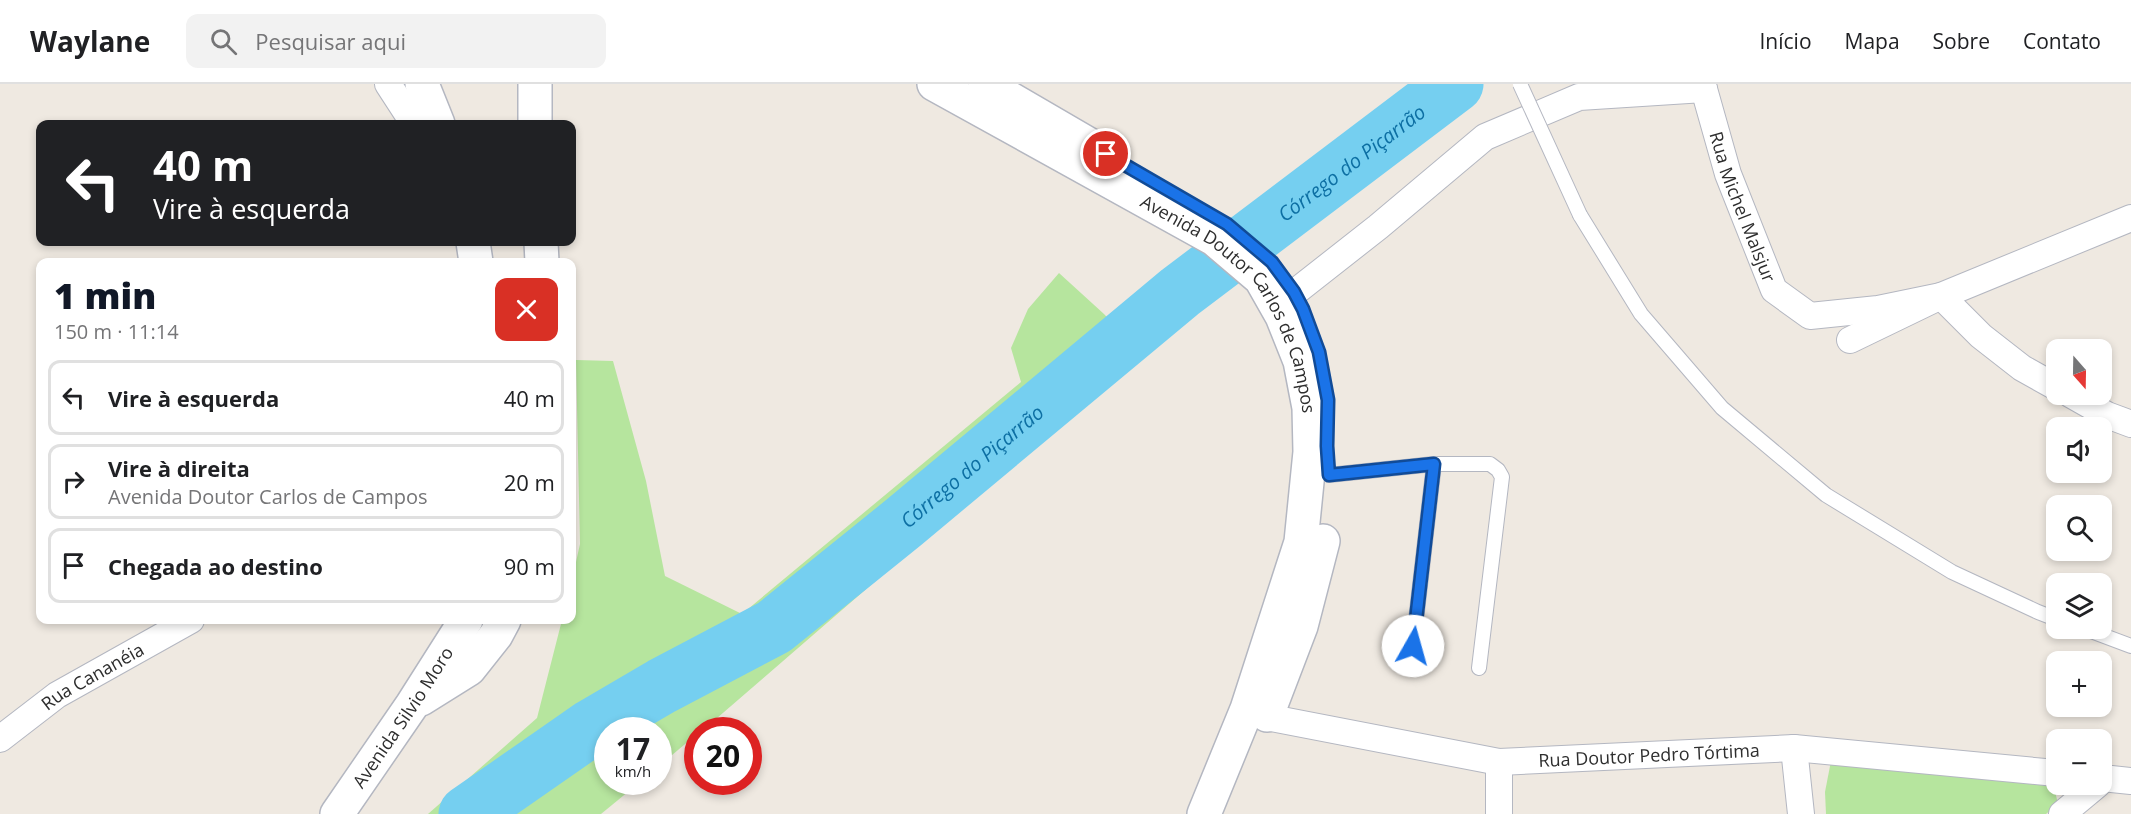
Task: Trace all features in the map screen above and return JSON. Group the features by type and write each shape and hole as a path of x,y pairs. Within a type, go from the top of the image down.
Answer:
{"main road":[{"path":"422,84 436,120"},
{"path":"535,84 535,120"},
{"name":"Avenida Doutor Carlos de Campos","path":"934,84 1221,232"},
{"name":"Avenida Doutor Carlos de Campos","path":"985,84 1221,232 1294,292 1319,352 1328,400 1329,475 1323,541 1301,626 1204,814"},
{"name":"Avenida Doutor Carlos de Campos","path":"1228,814 1301,542 1307,498 1310,452 1309,408 1300,361 1266,271"},
{"name":"Avenida Silvio Moro","path":"337,814 412,705 462,624"},
{"path":"412,705 469,669 502,624"}],"street":[{"path":"388,84 411,120"},
{"path":"1294,292 1369,235 1485,137 1580,97 1705,86"},
{"name":"Rua Michel Malsjur","path":"1705,86 1728,174 1774,290 1810,316 1878,309 1941,296"},
{"path":"1850,340 1941,296 2131,218"},
{"path":"1941,296 1981,336 2022,368 2046,381"},
{"path":"2089,405 2131,424"},
{"name":"Rua Cananéia","path":"0,739 57,695 184,624"},
{"name":"Rua Doutor Pedro Tórtima","path":"1256,713 1499,762 1794,748 2046,772"},
{"path":"1794,748 1801,814"},
{"path":"1499,762 1499,814"},
{"path":"2112,781 2131,781"},
{"path":"2062,814 2085,795"}],"lane":[{"path":"1520,84 1580,215 1641,314 1722,408 1826,495 1952,572 2046,615"},
{"path":"1329,475 1434,464 1490,464 1498,470 1502,477 1479,668"},
{"path":"1413,646 1434,464"},
{"path":"2112,639 2131,646"}],"green space":[{"path":"1059,273 1104,314 1140,352 718,717 684,717 684,745 672,755 672,717 594,717 594,795 624,795 601,814 428,814 537,718 561,624 576,624 576,562 580,544 576,360 613,361 646,481 665,576 742,614 1021,382 1011,348 1028,309"},
{"path":"1831,761 2042,782 2046,785 2046,795 2056,795 2058,804 2046,814 1826,814 1825,792"}],"waterway":[{"name":"Córrego do Piçarrão","path":"467,814 592,727 662,686 774,627 903,523 1180,292 1455,84"}],"route":[{"path":"1106,154 1227,224 1272,262 1294,292 1319,352 1328,400 1329,475 1434,464 1413,646"}]}
